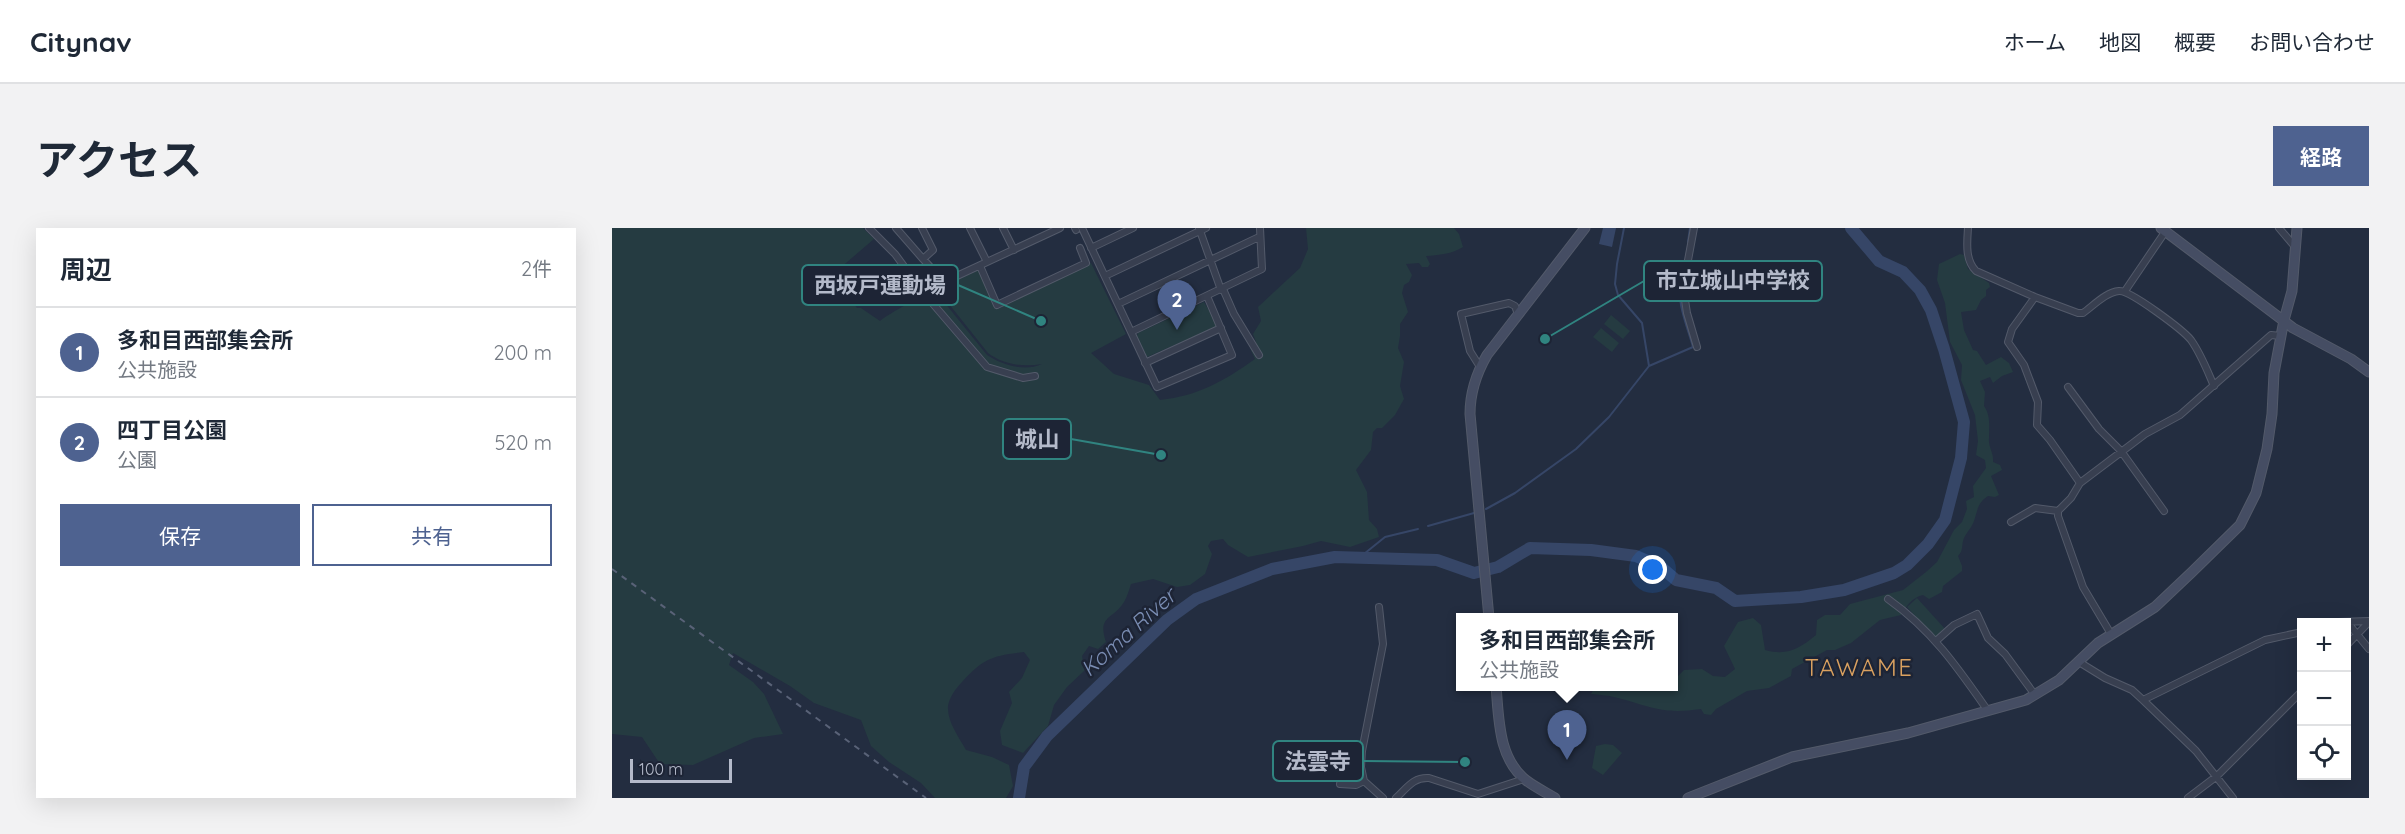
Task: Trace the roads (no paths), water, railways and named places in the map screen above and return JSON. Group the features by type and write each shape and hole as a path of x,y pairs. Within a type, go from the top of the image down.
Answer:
{"street":[{"path":"869,228 895,254 922,291 987,367 1023,378 1035,376"},
{"path":"896,228 944,282 1060,228"},
{"path":"922,228 933,250 923,259"},
{"path":"970,228 987,262"},
{"path":"1003,228 1014,250"},
{"path":"1037,228 1041,237"},
{"path":"1091,248 1133,228"},
{"path":"1131,332 1262,269 1260,228"},
{"path":"1490,613 1470,402 1479,367 1585,228"},
{"path":"1694,228 1683,287 1687,313 1697,347"},
{"path":"1968,228 1970,265 1976,271 2078,313 2083,313 2111,293 2125,291 2189,338 2198,351 2214,386"},
{"path":"2279,228 2297,249"},
{"path":"1688,798 1792,757 1908,734 1989,712 2035,695 2059,680 2098,643 2155,607 2232,534 2246,515 2256,493 2267,449 2274,373 2292,291 2297,228"},
{"path":"1077,229 1091,248 1157,387 1232,355 1207,296"},
{"path":"1105,276 1202,229 1210,260 1222,290 1259,355"},
{"path":"2125,291 2164,229 2293,328 2351,359 2369,372"},
{"path":"1118,304 1259,237"},
{"path":"980,266 997,305 1086,263 1080,248"},
{"path":"2035,297 2012,329 2008,342 2024,365 2038,402 2037,424 2080,483"},
{"path":"1479,367 1470,351 1461,314 1509,303 1515,306 1518,314"},
{"path":"1145,363 1221,328"},
{"path":"2111,634 2083,587 2058,511 2080,483 2121,451 2180,415 2271,335 2281,336"},
{"path":"2068,387 2099,429 2121,451 2164,511"},
{"path":"2011,522 2035,508 2058,511"},
{"path":"1888,599 1914,617 1936,641 1951,658 1989,712"},
{"path":"1378,607 1383,644 1362,751 1361,767 1364,781 1383,798"},
{"path":"1936,641 1954,625 1977,614 1988,638 2005,654 2035,695"},
{"path":"2351,621 2369,622"},
{"path":"2351,641 2369,622"},
{"path":"2351,627 2369,649"},
{"path":"2143,699 2265,640 2297,633"},
{"path":"2079,662 2105,678 2132,690 2143,699 2196,751 2233,798"},
{"path":"1496,691 1502,743 1509,760 1524,779 1554,798"},
{"path":"2188,798 2217,776 2297,695"},
{"path":"1396,798 1414,780 1421,777 1476,796 1524,779"},
{"path":"1340,784 1356,785 1364,781"}],"water":[{"path":"1603,228 1616,228 1612,247 1599,244"}],"waterway":[{"path":"1624,228 1615,284 1618,295 1642,323 1649,366"},
{"path":"1688,242 1690,228"},
{"name":"Koma River","path":"1019,798 1024,767 1047,736 1167,620 1196,599 1272,569 1335,557 1437,560 1474,573 1498,567 1530,548 1591,550 1636,556 1661,567 1676,580 1716,588 1735,601 1801,597 1844,590 1894,573 1907,565 1928,544 1945,520 1961,458 1964,422 1944,349 1931,310 1920,290 1903,272 1879,261 1851,228"},
{"path":"1486,509 1515,493 1576,449 1609,417 1649,366 1693,347 1681,305 1681,280"},
{"path":"1428,526 1474,513"},
{"path":"1359,558 1385,537 1418,529"}],"railway":[{"path":"612,569 926,798"}],"place":[{"name":"西坂戸運動場","path":"1041,321"},
{"name":"四丁目公園","path":"1177,330"},
{"name":"市立城山中学校","path":"1545,339"},
{"name":"城山","path":"1161,455"},
{"name":"多和目西部集会所","path":"1567,760"},
{"name":"法雲寺","path":"1465,762"}],"district":[{"name":"TAWAME","path":"1859,668"}]}
